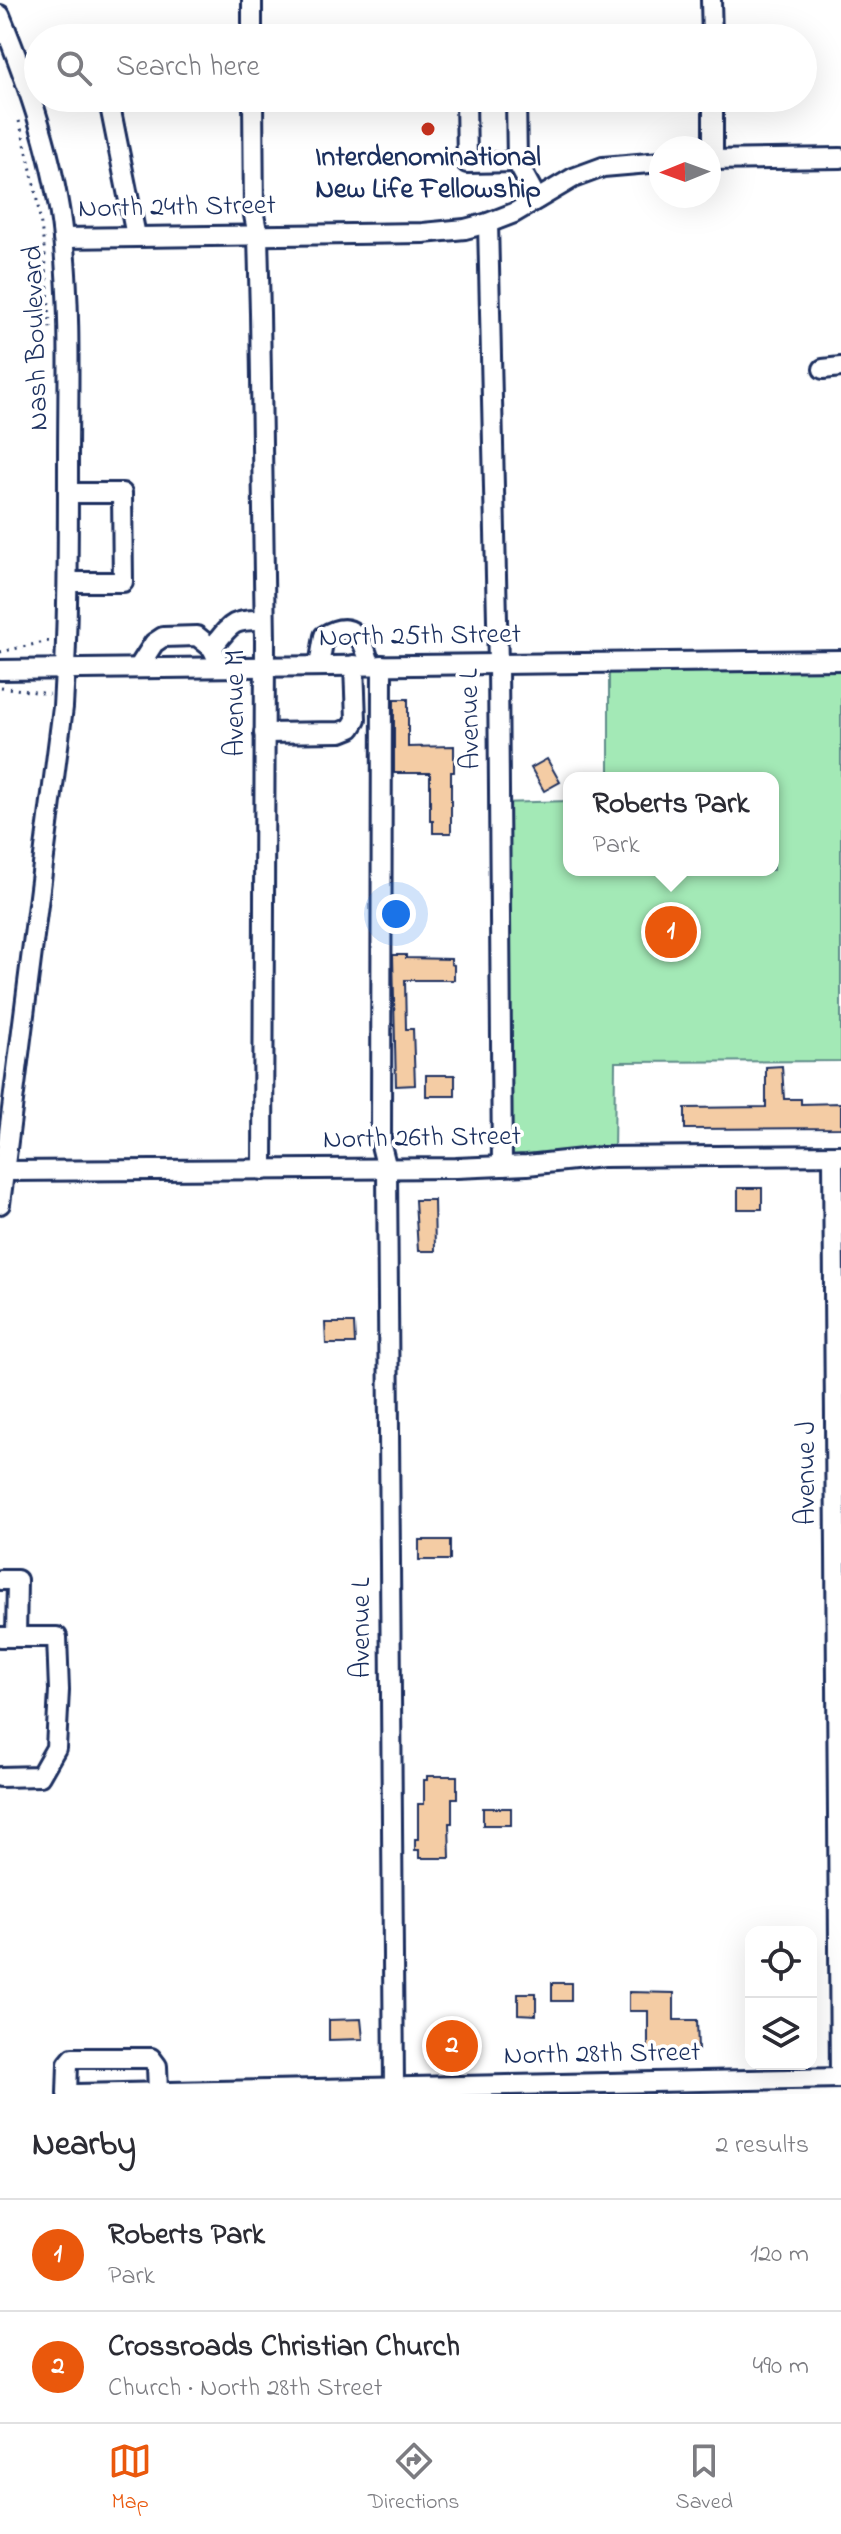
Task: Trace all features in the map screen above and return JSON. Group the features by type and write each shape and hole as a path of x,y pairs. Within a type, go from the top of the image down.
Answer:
{"street":[{"path":"252,0 252,24"},
{"path":"711,0 712,24"},
{"name":"Nash Boulevard","path":"0,15 24,61"},
{"name":"Nash Boulevard","path":"0,1204 62,722 66,669 68,339 63,238 38,112"},
{"path":"111,112 136,236"},
{"name":"Avenue M","path":"253,112 254,215 258,236 264,666 263,1170"},
{"path":"466,112 467,163 517,162"},
{"path":"516,112 517,162 537,199"},
{"path":"712,136 713,112"},
{"path":"721,160 841,158"},
{"name":"North 24th Street","path":"63,238 423,233 465,229 514,213 573,178 603,167 649,163"},
{"name":"Avenue L","path":"488,223 498,664 502,1166"},
{"path":"68,493 122,493 123,582 68,582"},
{"path":"212,648 231,623 241,619 263,620"},
{"path":"264,733 341,732 351,728 356,720 369,665 366,645 360,636 334,630 324,636 319,666"},
{"path":"138,668 154,643 163,637 197,636 212,648 221,667"},
{"name":"North 25th Street","path":"0,670 841,660"},
{"name":"Avenue L","path":"369,665 381,1145 387,1169 394,2087"},
{"name":"North 26th Street","path":"4,1171 387,1169 502,1166 602,1157 837,1156"},
{"name":"Avenue J","path":"837,1156 840,2078"},
{"path":"0,1580 17,1580 8,1637 57,1637 59,1690 56,1748 40,1776 0,1777"},
{"path":"67,2094 68,2064 73,2058 151,2058 157,2066 158,2092"},
{"name":"North 28th Street","path":"75,2094 394,2087 503,2090 733,2087 840,2078"}],"path":[{"path":"18,116 32,167 42,225 50,336"},
{"path":"0,652 49,641"},
{"path":"0,687 49,694"}],"green space":[{"path":"841,660 841,1061 615,1062 614,1157 502,1166 500,803 563,801 563,876 779,876 779,772 609,772 609,663"}],"building":[{"path":"394,699 408,699 408,747 454,746 451,833 433,833 430,773 394,773"},
{"path":"547,759 560,782 544,791 531,768"},
{"path":"393,955 451,959 454,965 454,980 405,980 406,1029 413,1029 415,1085 396,1086"},
{"path":"782,1066 784,1099 801,1099 801,1104 841,1103 841,1128 685,1129 685,1108 766,1107 766,1067"},
{"path":"426,1075 455,1075 455,1096 426,1096"},
{"path":"738,1188 762,1188 762,1209 738,1209"},
{"path":"415,1200 434,1200 435,1251 418,1251"},
{"path":"325,1323 354,1323 355,1344 326,1344"},
{"path":"419,1540 450,1540 450,1560 419,1560"},
{"path":"427,1776 457,1776 457,1798 452,1798 452,1823 449,1823 450,1858 419,1858 419,1850 415,1850 418,1804 424,1804 424,1780"},
{"path":"483,1808 511,1808 511,1825 483,1825"},
{"path":"552,1983 571,1983 571,2001 552,2001"},
{"path":"629,1992 674,1993 674,2020 697,2020 698,2050 693,2050 693,2054 648,2054 648,2011 629,2011"},
{"path":"518,1993 536,1993 536,2015 518,2014"},
{"path":"361,2019 363,2039 329,2040 329,2020"}],"place":[{"name":"Interdenominational New Life Fellowship","path":"428,129"},
{"name":"Roberts Park","path":"671,932"},
{"name":"Crossroads Christian Church","path":"452,2046"}]}
